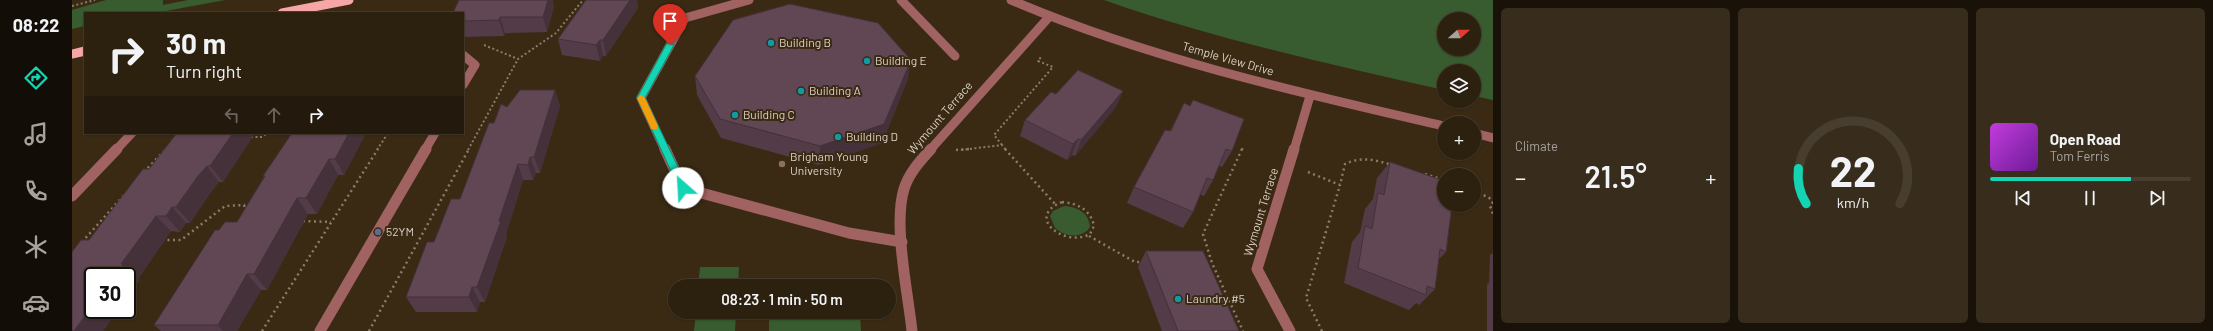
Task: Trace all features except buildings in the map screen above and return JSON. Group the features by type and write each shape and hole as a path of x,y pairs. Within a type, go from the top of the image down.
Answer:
{"main road":[{"path":"287,12 348,0"},
{"path":"72,54 84,51"}],"street":[{"path":"749,0 684,18 641,98 683,188 849,233 902,242"},
{"path":"901,0 955,56"},
{"name":"Temple View Drive","path":"1011,0 1049,17 1176,58 1310,96 1437,124"},
{"name":"Wymount Terrace","path":"912,331 899,220 904,189 916,166 1049,17"},
{"path":"464,56 475,65 464,83"},
{"name":"Wymount Terrace","path":"1290,331 1257,269 1310,96"},
{"path":"72,196 131,134"},
{"path":"320,331 434,134"},
{"path":"1481,135 1493,138"}],"path":[{"path":"72,6 95,0"},
{"path":"369,331 518,58 556,33 583,0"},
{"path":"482,45 518,58"},
{"path":"1045,51 1038,61 1053,67 994,135 1055,204"},
{"path":"246,137 262,137 266,134"},
{"path":"262,331 387,134"},
{"path":"140,176 171,142"},
{"path":"954,150 1002,145"},
{"path":"1243,148 1203,234 1212,263 1243,331"},
{"path":"1322,331 1306,298 1345,164 1355,158 1375,160 1398,167"},
{"path":"1290,164 1340,185"},
{"path":"1421,173 1437,178"},
{"path":"80,244 130,188"},
{"path":"1481,194 1493,201 1490,206 1493,214"},
{"path":"158,240 181,240 225,205 235,203 244,205 248,218"},
{"path":"1089,236 1093,230 1094,224 1087,210 1070,203 1055,204 1048,208 1046,215 1047,223 1053,230 1062,236 1072,239 1089,236 1135,262 1150,262"},
{"path":"301,221 331,222"},
{"path":"84,240 91,240"}],"green space":[{"path":"106,0 163,0 163,5 188,0 225,0 160,12 84,12 84,26 72,29 72,10"},
{"path":"1104,0 1493,0 1493,100 1481,97 1481,64 1437,64 1437,88 1272,50 1188,27"},
{"path":"1064,206 1077,209 1087,217 1090,226 1088,230 1080,235 1067,235 1055,228 1050,216 1053,211"},
{"path":"700,267 739,267 738,279 699,279"},
{"path":"695,319 736,319 735,331 694,331"},
{"path":"769,319 860,319 861,331 769,331"}],"slow traffic":[{"path":"641,98 654,126"}],"place":[{"name":"Building B","path":"771,43"},
{"name":"Building E","path":"867,61"},
{"name":"Building A","path":"801,91"},
{"name":"Building C","path":"735,115"},
{"name":"Building D","path":"838,137"},
{"name":"Brigham Young University","path":"782,164"},
{"name":"52YM","path":"378,232"},
{"name":"Laundry #5","path":"1178,299"}],"route":[{"path":"670,45 641,98 683,188"}]}
